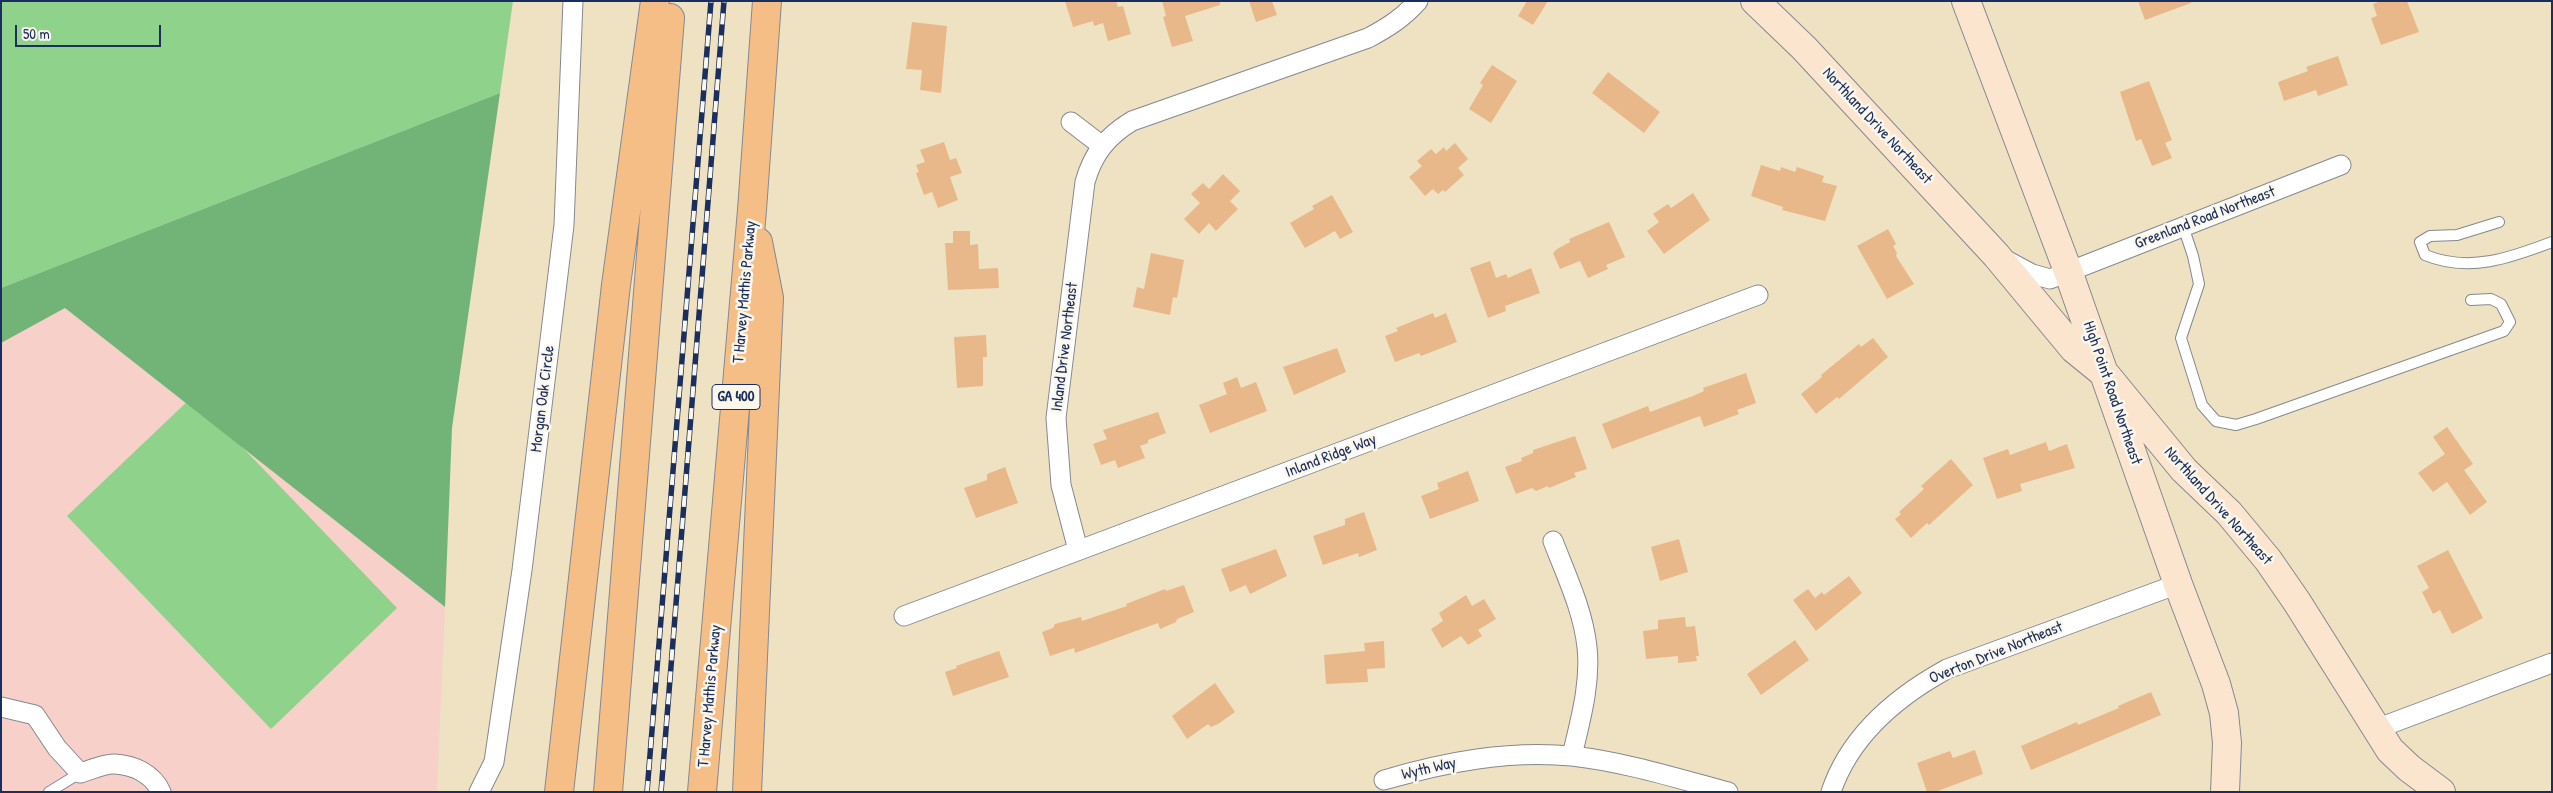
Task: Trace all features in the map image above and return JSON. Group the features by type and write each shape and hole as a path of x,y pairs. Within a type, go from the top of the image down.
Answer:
{"highway":[{"path":"559,792 616,285 655,1"},
{"path":"608,792 672,1"},
{"name":"T Harvey Mathis Parkway","path":"702,792 752,210 767,1"},
{"path":"747,792 769,298 752,210"}],"street":[{"name":"Morgan Oak Circle","path":"479,792 494,762 522,570 563,235 573,1"},
{"name":"Inland Drive Northeast","path":"1078,550 1061,485 1056,418 1084,182 1090,164 1101,146 1115,131 1132,121 1368,38 1389,27 1406,14 1418,1"},
{"name":"Northland Drive Northeast","path":"1754,1 1804,48 1996,255 2074,349 2106,375 2184,470 2229,513 2268,560 2298,602 2390,750 2402,762 2441,792"},
{"name":"High Point Road Northeast","path":"1966,1 2068,271 2178,584 2216,684 2224,713 2227,743 2226,792"},
{"path":"1071,122 1101,146"},
{"name":"Greenland Road Northeast","path":"2068,271 2341,166"},
{"name":"Northland Drive Northeast","path":"1996,255 2032,274 2050,279 2068,271"},
{"name":"Inland Ridge Way","path":"904,616 1758,295"},
{"path":"1553,541 1579,608 1587,648 1586,699 1572,756"},
{"name":"Overton Drive Northeast","path":"1831,792 1856,744 1883,712 1916,686 1947,669 2178,584"},
{"path":"2376,729 2552,663"},
{"path":"1,707 35,714 57,748 80,773 114,764 141,770 157,782 160,792"},
{"name":"Wyth Way","path":"1384,780 1431,766 1474,758 1525,754 1572,756 1633,767 1728,792"}],"lane":[{"path":"2500,222 2457,235 2430,236 2420,242 2425,255 2436,260 2456,264 2476,264 2522,253 2552,242"},
{"path":"2183,226 2193,256 2199,284 2181,338 2202,406 2216,422 2236,425 2504,331 2510,322 2501,304 2491,299 2471,300"},
{"path":"49,792 80,773"}],"shaded area":[{"path":"65,308 445,607 437,792 1,792 1,343"}],"green space":[{"path":"1,1 513,1 500,93 1,288"},
{"path":"500,93 452,428 445,607 65,308 1,343 1,288"},
{"path":"193,396 397,608 271,729 67,516"}],"building":[{"path":"1065,1 1116,1 1118,7 1123,6 1131,34 1108,41 1103,23 1094,26 1093,21 1073,27"},
{"path":"1162,1 1220,1 1220,5 1185,16 1193,41 1172,47 1163,17 1166,16"},
{"path":"1249,1 1272,1 1277,15 1256,22"},
{"path":"1527,1 1548,1 1533,25 1518,16"},
{"path":"2138,1 2191,1 2191,3 2145,20"},
{"path":"2381,1 2407,1 2419,32 2381,45 2371,18 2377,16 2373,4"},
{"path":"912,22 947,26 941,93 920,90 922,70 906,69"},
{"path":"2338,56 2348,85 2318,96 2316,90 2284,101 2278,82 2308,71 2306,67"},
{"path":"1492,65 1517,81 1491,123 1469,109 1483,85 1480,83"},
{"path":"1608,72 1660,112 1644,133 1592,93"},
{"path":"2149,81 2172,140 2165,143 2172,158 2152,166 2141,139 2136,141 2120,92"},
{"path":"944,142 950,160 956,158 962,173 950,177 958,200 938,208 932,192 924,195 916,173 919,172 916,165 925,162 920,150"},
{"path":"1455,143 1468,159 1458,168 1464,175 1445,192 1443,190 1438,194 1433,189 1425,196 1409,177 1422,166 1417,161 1431,149 1436,154 1444,147 1446,151"},
{"path":"1761,165 1780,171 1781,167 1795,172 1797,167 1824,176 1822,182 1837,186 1825,221 1782,210 1783,207 1751,196"},
{"path":"1223,174 1240,191 1230,201 1238,209 1216,231 1209,223 1199,234 1184,219 1200,203 1191,194 1203,183 1209,189"},
{"path":"1693,193 1710,220 1664,254 1647,231 1659,222 1653,214 1668,204 1671,208"},
{"path":"1332,195 1353,232 1340,239 1335,231 1305,248 1290,223 1314,209 1312,206"},
{"path":"1609,222 1625,257 1606,265 1608,269 1588,278 1580,261 1560,269 1553,253 1557,249 1570,242 1569,239"},
{"path":"1888,229 1896,244 1893,246 1897,253 1896,256 1914,284 1887,299 1857,246"},
{"path":"953,231 970,231 970,245 978,244 979,269 998,268 999,288 948,290 945,243 953,243"},
{"path":"1151,253 1184,260 1177,298 1173,297 1170,315 1133,307 1137,287 1144,289"},
{"path":"1490,261 1496,278 1506,274 1508,278 1531,268 1540,293 1505,306 1506,311 1488,318 1470,268"},
{"path":"1433,313 1435,318 1446,313 1457,342 1421,356 1419,353 1395,362 1385,336 1398,331 1396,328"},
{"path":"986,335 987,357 983,357 983,386 957,388 954,337"},
{"path":"1873,338 1888,357 1839,399 1837,397 1816,414 1801,394 1859,344 1861,347"},
{"path":"1337,348 1346,372 1294,395 1283,367"},
{"path":"1746,373 1756,403 1737,410 1739,414 1704,427 1700,416 1612,449 1602,424 1648,406 1650,412 1693,396 1704,391 1703,388"},
{"path":"1237,377 1241,388 1256,382 1267,411 1210,433 1199,405 1227,394 1223,383"},
{"path":"1158,412 1166,433 1148,440 1148,443 1140,446 1145,458 1118,468 1115,460 1101,465 1093,444 1107,439 1103,430"},
{"path":"2447,427 2473,464 2464,470 2487,502 2470,515 2447,482 2433,492 2418,473 2445,454 2433,437"},
{"path":"1575,436 1587,469 1574,473 1576,477 1549,488 1548,486 1536,491 1532,488 1516,494 1505,467 1522,461 1521,458 1533,453 1533,450"},
{"path":"2046,442 2049,451 2067,444 2075,468 2020,484 2022,491 1997,499 1983,458 2008,449 2010,455"},
{"path":"1951,459 1973,485 1929,525 1927,523 1911,538 1895,519 1901,514 1899,512 1924,489 1921,486"},
{"path":"1005,467 1018,503 976,518 964,488 987,480 987,474"},
{"path":"1468,471 1479,501 1430,519 1421,496 1439,489 1437,483"},
{"path":"1364,512 1377,550 1359,557 1358,553 1323,565 1313,536 1345,525 1345,519"},
{"path":"1679,539 1688,572 1660,581 1651,547"},
{"path":"1276,549 1287,576 1250,594 1246,585 1230,592 1221,569"},
{"path":"2448,550 2483,618 2452,634 2440,610 2433,614 2422,592 2429,588 2417,566"},
{"path":"1849,576 1862,593 1816,631 1793,600 1808,589 1815,598 1822,592 1824,595"},
{"path":"1184,585 1194,612 1177,619 1176,622 1160,629 1158,623 1075,653 1074,648 1050,656 1042,632 1053,628 1055,624 1081,617 1082,621 1127,606 1126,604 1165,589 1166,591"},
{"path":"1466,595 1472,606 1484,599 1496,619 1478,630 1482,636 1468,645 1461,636 1442,648 1431,629 1443,621 1439,613"},
{"path":"1685,617 1686,627 1695,626 1699,656 1696,656 1697,661 1678,663 1678,656 1646,659 1643,631 1658,629 1658,620"},
{"path":"1795,640 1809,660 1761,695 1747,674"},
{"path":"1384,641 1385,668 1367,669 1368,682 1326,684 1324,655 1365,651 1364,643"},
{"path":"999,651 1009,677 953,696 945,672 957,668 956,666"},
{"path":"1215,683 1235,712 1218,724 1211,727 1208,724 1187,739 1172,716"},
{"path":"2151,692 2161,715 2031,770 2021,746 2077,722 2078,725 2119,708 2118,706"},
{"path":"1975,750 1983,774 1935,792 1927,792 1917,763 1950,751 1953,758"}],"railway":[{"path":"647,792 711,1"},
{"path":"661,792 724,1"}]}
